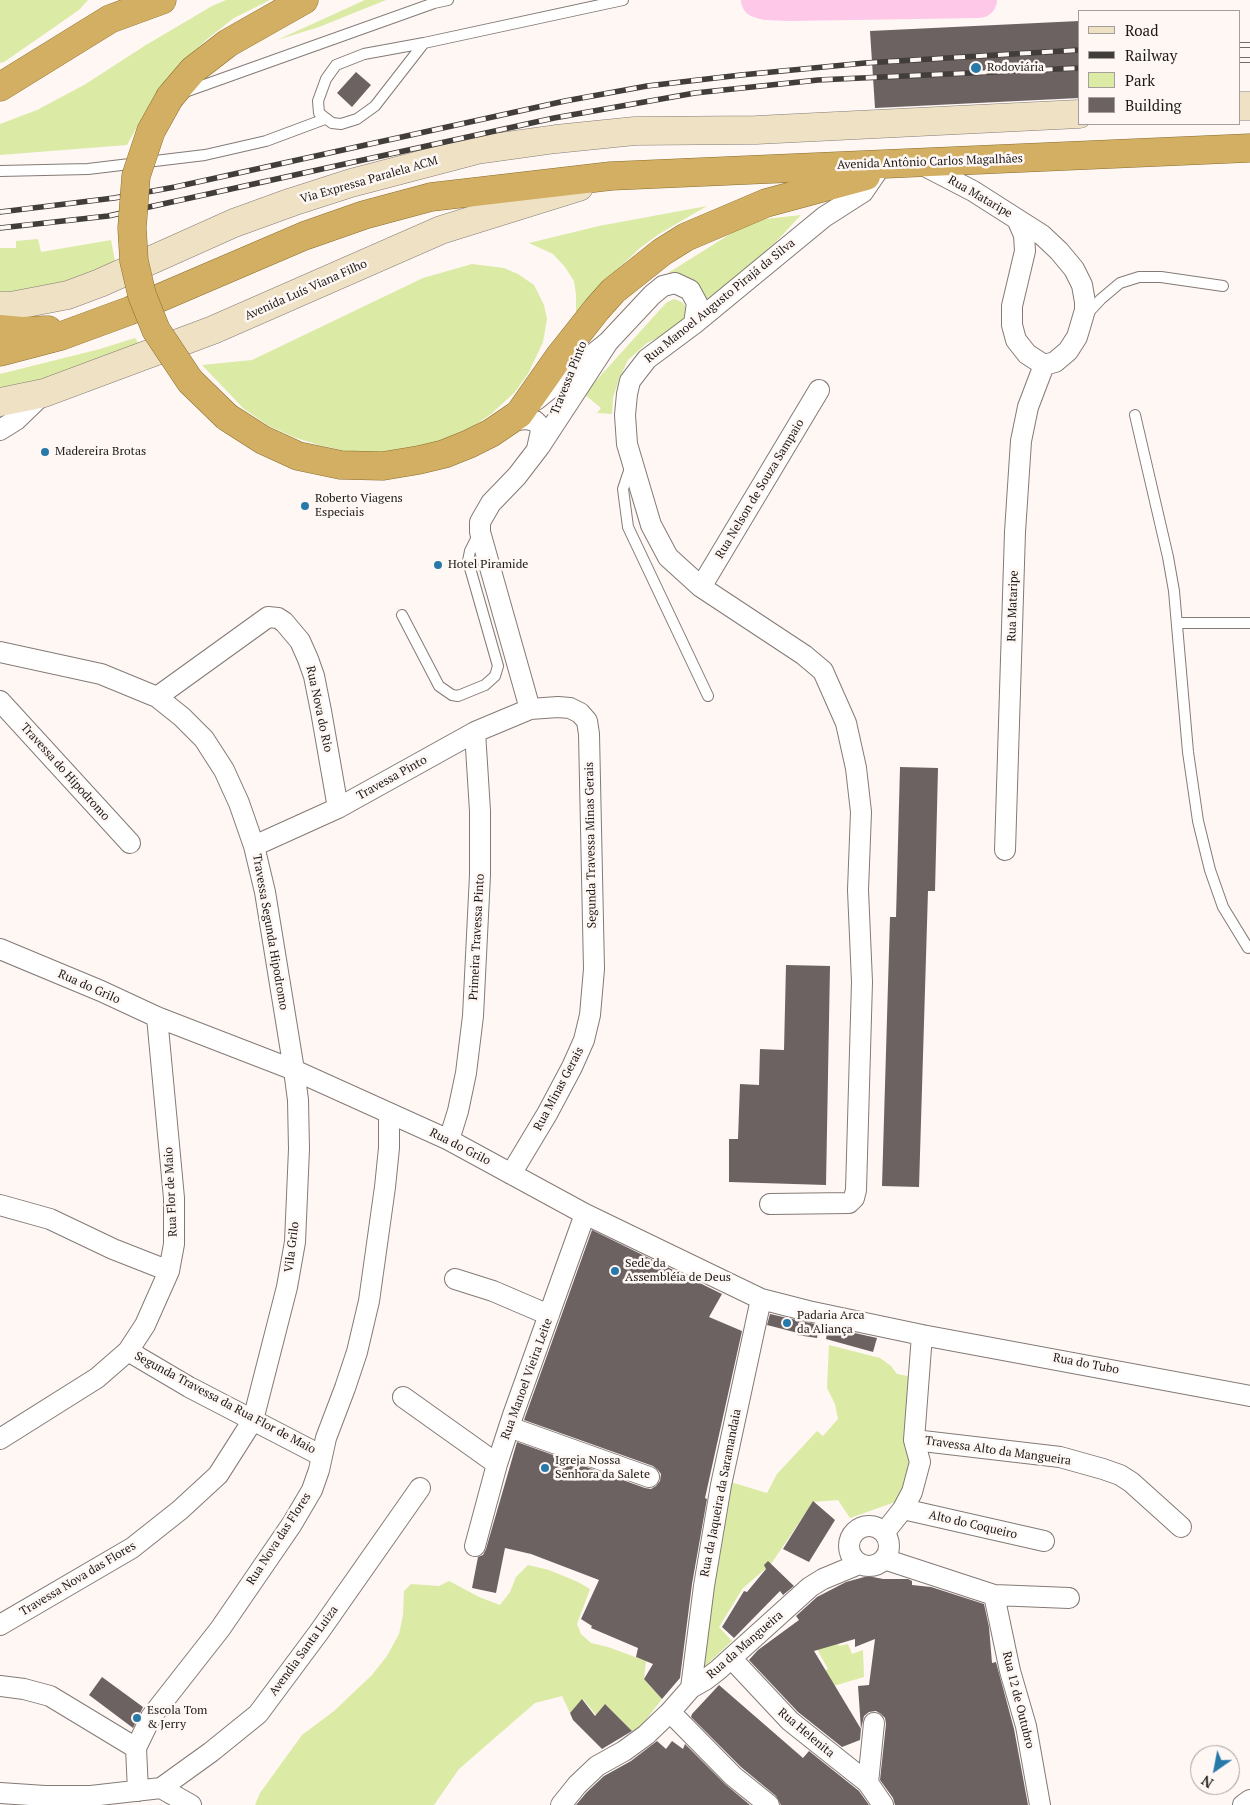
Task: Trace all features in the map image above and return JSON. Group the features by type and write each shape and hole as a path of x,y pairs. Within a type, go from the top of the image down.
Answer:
{"highway":[{"path":"2,86 116,10 162,0"},
{"path":"304,0 228,43 193,70 170,97 151,132 136,176 132,228 134,261 142,295 156,330 190,381 227,417 264,440 298,456 341,465 383,466 444,454 469,444 513,418 559,357 613,291 686,237 766,203 917,162"},
{"name":"Avenida Antônio Carlos Magalhães","path":"129,311 304,236 364,215 431,197 611,176 1250,148"},
{"path":"0,329 21,331 53,329 129,311"},
{"path":"0,352 61,336 129,311"}],"main road":[{"name":"Via Expressa Paralela ACM","path":"0,306 11,306 68,294 100,283 234,223 292,202 351,183 477,150 634,131 756,130 1078,114"},
{"name":"Avenida Luís Viana Filho","path":"0,402 44,392 213,330 441,230 611,176"}],"street":[{"name":"Rua Mataripe","path":"917,162 974,191 1042,235 1074,269 1082,285 1085,302 1083,318 1077,337 1068,351 1055,362 1044,365 1027,354 1016,340 1012,325 1012,306 1025,251 1024,235 1017,219"},
{"name":"Rua Manoel Augusto Pirajá da Silva","path":"770,1204 849,1203 854,1198 856,1190 862,982 858,890 861,812 856,768 846,723 823,671 804,656 701,587 668,557 652,525 627,444 626,394 630,381 647,359 694,324 824,217 863,192 876,173"},
{"path":"513,418 608,342 652,295 663,286 675,283 690,290 697,303 694,324"},
{"name":"Travessa Pinto","path":"538,449 573,371 597,309"},
{"name":"Travessa Pinto","path":"480,532 480,522 491,503 517,476 538,449 608,342"},
{"name":"Rua Mataripe","path":"1005,850 1015,532 1021,441 1028,407 1044,365"},
{"name":"Rua Nelson de Souza Sampaio","path":"701,587 819,390"},
{"path":"0,430 16,420 44,392"},
{"name":"Travessa Pinto","path":"513,418 535,421 539,425 541,431 538,449"},
{"path":"480,532 530,709"},
{"name":"Rua Nova do Rio","path":"157,697 268,617 278,618 284,622 300,642 314,676 338,808"},
{"name":"Travessa Segunda Hipodromo","path":"0,652 101,674 157,697 182,717 204,739 224,770 239,803 254,846 265,892 294,1070"},
{"name":"Travessa do Hipodromo","path":"0,700 130,843"},
{"name":"Travessa Pinto","path":"254,846 338,808 475,732 530,709 570,708 580,713 587,721"},
{"name":"Segunda Travessa Minas Gerais","path":"587,721 589,734 594,968"},
{"name":"Primeira Travessa Pinto","path":"449,1140 458,1111 466,1073 473,1016 480,875 480,811 475,732"},
{"name":"Rua do Grilo","path":"0,948 157,1017 294,1070 449,1140 585,1214 761,1299 922,1335"},
{"name":"Rua Minas Gerais","path":"511,1174 547,1114 584,1040 590,1015 594,968"},
{"name":"Rua Flor de Maio","path":"0,1437 97,1378 128,1351 145,1325 169,1271 174,1244 174,1198 157,1017"},
{"name":"Vila Grilo","path":"253,1420 287,1287 295,1242 298,1100 294,1070"},
{"name":"Rua Nova das Flores","path":"138,1791 136,1748 151,1717 220,1629 292,1524 312,1490 319,1470 326,1438 357,1352 369,1301 385,1188 389,1148 388,1113"},
{"path":"0,1205 50,1219 113,1249 169,1271"},
{"name":"Rua Manoel Vieira Leite","path":"475,1546 509,1427 585,1214"},
{"path":"455,1279 493,1291 549,1315"},
{"name":"Rua da Jaqueira da Saramandaia","path":"691,1688 704,1586 721,1485 761,1299"},
{"path":"884,1533 903,1509 912,1492 920,1462 914,1440 922,1335"},
{"name":"Rua do Tubo","path":"922,1335 1250,1396"},
{"name":"Segunda Travessa da Rua Flor de Maio","path":"128,1351 189,1387 322,1456"},
{"path":"403,1397 497,1464"},
{"name":"Travessa Nova das Flores","path":"0,1625 132,1548 180,1510 218,1475 253,1420"},
{"path":"509,1427 649,1477"},
{"name":"Travessa Alto da Mangueira","path":"914,1440 1060,1457 1104,1469 1120,1475 1131,1482 1181,1527"},
{"name":"Avendia Santa Luiza","path":"162,1788 258,1714 319,1632 420,1488"},
{"name":"Alto do Coqueiro","path":"903,1509 1044,1541"},
{"path":"863,1527 875,1527 884,1533 888,1541 888,1550 884,1559 872,1566 859,1564 850,1555 848,1544 853,1533 863,1527"},
{"name":"Rua da Mangueira","path":"823,1579 848,1544"},
{"path":"884,1559 994,1595 1069,1598"},
{"name":"Rua da Mangueira","path":"670,1712 691,1688 705,1680 810,1588 823,1579 859,1564"},
{"name":"Rua 12 de Outubro","path":"994,1595 1010,1671 1026,1726 1040,1805"},
{"name":"Rua Helenita","path":"731,1658 790,1722 868,1783 883,1805"},
{"path":"0,1686 24,1689 50,1696 136,1748"},
{"path":"561,1805 577,1785 597,1766 624,1751 646,1735 670,1712 728,1771 769,1805"},
{"path":"868,1783 874,1723"},
{"path":"0,1793 73,1796 162,1788 191,1805"},
{"path":"1243,1805 1250,1800"}],"lane":[{"path":"170,97 434,3 448,0"},
{"path":"424,43 375,106 357,119 341,124 332,123 319,113 318,101 326,79 336,65 364,54 424,43 594,3 623,0"},
{"path":"0,171 88,169 206,155 266,141 325,119"},
{"path":"1083,318 1101,298 1120,283 1139,278 1161,277 1223,286"},
{"path":"1135,415 1174,591 1188,752 1198,821 1210,870 1223,906 1249,951"},
{"path":"633,462 623,490 628,527 708,696"},
{"path":"402,615 439,686 452,695 458,696 485,685 495,676 498,666 468,561 470,550 480,532"},
{"path":"1177,623 1250,623"},
{"path":"1249,951 1250,937"}],"green space":[{"path":"0,0 88,0 79,10 0,63"},
{"path":"226,0 270,0 234,18 206,40 171,74 143,116 127,145 0,155 0,124 37,110 84,85 146,45 212,6"},
{"path":"365,0 386,0 319,27 277,40"},
{"path":"707,206 659,234 640,248 605,281 576,321 574,281 553,254 529,243 599,226"},
{"path":"801,215 757,262 708,302 703,292 694,282 668,273 735,231 765,219"},
{"path":"38,239 41,252 111,240 116,266 91,276 6,295 0,292 0,248 16,248 16,241"},
{"path":"472,264 504,268 518,274 534,285 544,305 547,319 543,342 528,374 514,393 491,414 460,435 423,448 383,454 345,451 319,445 293,437 269,426 244,409 202,365 252,360 423,278"},
{"path":"674,299 682,302 686,307 687,314 684,323 647,343 628,360 613,398 612,414 597,413 601,408 584,394 666,303"},
{"path":"135,338 141,347 28,384 0,390 0,374 100,349"},
{"path":"829,1345 880,1358 891,1366 897,1374 913,1377 917,1463 898,1501 850,1518 838,1500 813,1502 771,1564 743,1588 719,1627 732,1641 702,1669 727,1481 767,1493 777,1474 817,1431 823,1436 838,1419 835,1404 827,1388"},
{"path":"528,1565 549,1570 590,1589 577,1624 581,1634 591,1643 646,1661 644,1679 662,1699 635,1734 605,1704 596,1715 583,1699 570,1713 562,1696 535,1703 459,1769 434,1805 255,1805 260,1793 302,1735 334,1711 372,1675 387,1656 399,1634 403,1615 404,1591 411,1584 439,1586 449,1581 479,1597 500,1605 510,1592 516,1577"},
{"path":"837,1640 839,1646 848,1644 852,1654 863,1650 864,1677 816,1691 808,1679 828,1669 817,1649"}],"building":[{"name":"Rodoviária","path":"1078,21 1078,98 875,108 870,31"},
{"path":"356,72 371,85 352,107 337,93"},
{"path":"900,767 938,768 935,891 928,891 919,1187 882,1186 890,917 896,917"},
{"path":"786,965 830,966 826,1185 729,1182 729,1139 738,1139 740,1084 759,1085 760,1049 784,1050"},
{"path":"592,1230 722,1294 709,1317 742,1331 705,1498 707,1499 692,1584 680,1678 662,1699 644,1679 653,1664 636,1657 638,1648 591,1628 592,1626 581,1619 599,1580 531,1554 505,1548 496,1593 472,1588 478,1557 483,1555 486,1549 517,1442 645,1488 651,1489 660,1481 661,1474 653,1466 524,1420"},
{"path":"770,1314 819,1325 817,1338 797,1335 798,1333 767,1325"},
{"path":"828,1327 877,1338 873,1352 826,1339"},
{"path":"813,1501 835,1520 809,1562 783,1549"},
{"path":"768,1561 794,1586 783,1595 780,1591 734,1638 722,1627 744,1591 747,1592 766,1569 764,1565"},
{"path":"868,1576 883,1579 908,1579 912,1581 912,1585 931,1587 984,1604 989,1627 992,1663 996,1662 1014,1729 1028,1805 895,1805 893,1798 880,1780 885,1718 876,1711 869,1712 864,1716 860,1740 842,1747 798,1712 749,1660 758,1650 799,1620 796,1616 817,1597 846,1582","holes":["855,1639 855,1647 875,1639 869,1685 858,1686 861,1729 814,1651"]},
{"path":"102,1677 143,1707 133,1728 89,1695"},
{"path":"719,1685 803,1758 809,1751 859,1791 869,1805 781,1805 776,1796 741,1767 691,1717"},
{"path":"582,1699 595,1716 605,1704 632,1731 602,1749 573,1720 570,1713"},
{"path":"657,1741 666,1749 672,1741 683,1749 685,1744 725,1784 750,1805 576,1805 604,1776 631,1761"}],"waterway":[{"path":"759,0 789,3 979,0"}],"railway":[{"path":"1240,45 1250,45"},
{"path":"0,212 114,198 175,187 565,101 647,86 865,63 1078,50"},
{"path":"1240,60 1250,60"},
{"path":"0,228 108,216 554,118 695,93 818,80 1078,68"}],"place":[{"name":"Rodoviária","path":"976,68"},
{"name":"Madereira Brotas","path":"45,452"},
{"name":"Roberto Viagens Especiais","path":"305,506"},
{"name":"Hotel Piramide","path":"438,565"},
{"name":"Sede da Assembléia de Deus","path":"615,1271"},
{"name":"Padaria Arca da Aliança","path":"787,1323"},
{"name":"Igreja Nossa Senhora da Salete","path":"545,1468"},
{"name":"Escola Tom & Jerry","path":"137,1718"}]}
